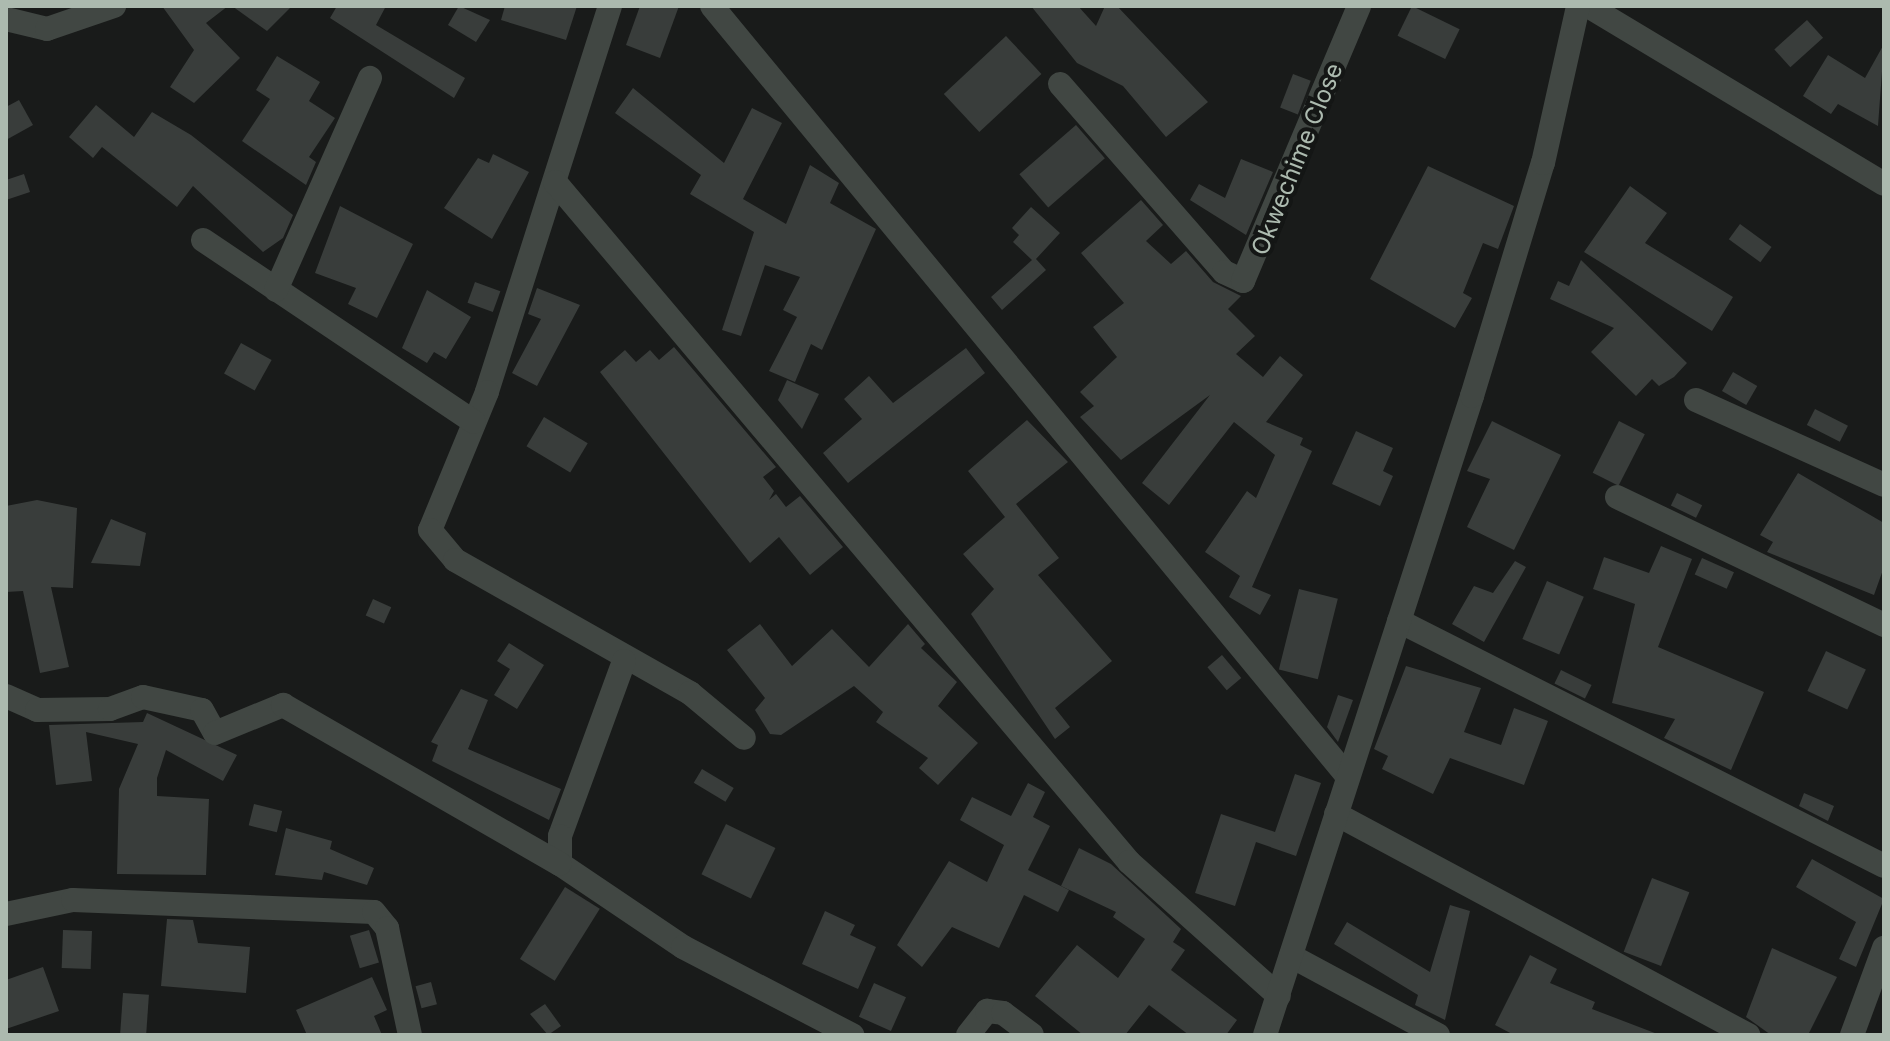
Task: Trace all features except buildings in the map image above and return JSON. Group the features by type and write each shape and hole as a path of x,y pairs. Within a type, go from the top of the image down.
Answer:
{"street":[{"path":"6,19 47,29 114,6"},
{"path":"610,6 555,182 474,422 431,515 437,544 624,661 690,693 744,738"},
{"path":"712,6 1348,777"},
{"name":"Okwechime Close","path":"1060,84 1224,272 1243,281 1359,6"},
{"path":"1265,1035 1543,163 1578,6"},
{"path":"1588,6 1884,184"},
{"path":"276,290 370,78"},
{"path":"555,182 1129,862 1279,996"},
{"path":"203,240 474,422"},
{"path":"1696,400 1884,485"},
{"path":"1617,497 1884,625"},
{"path":"1399,621 1884,866"},
{"path":"560,864 560,836 624,661"},
{"path":"6,696 37,710 110,709 143,697 202,710 215,733 283,705 560,864 683,947 852,1035"},
{"path":"1336,814 1748,1035"},
{"path":"6,914 73,900 374,912 387,928 410,1035"},
{"path":"1852,1035 1884,948"},
{"path":"1291,956 1438,1035"},
{"path":"968,1035 987,1011 1003,1013 1032,1035"}]}
